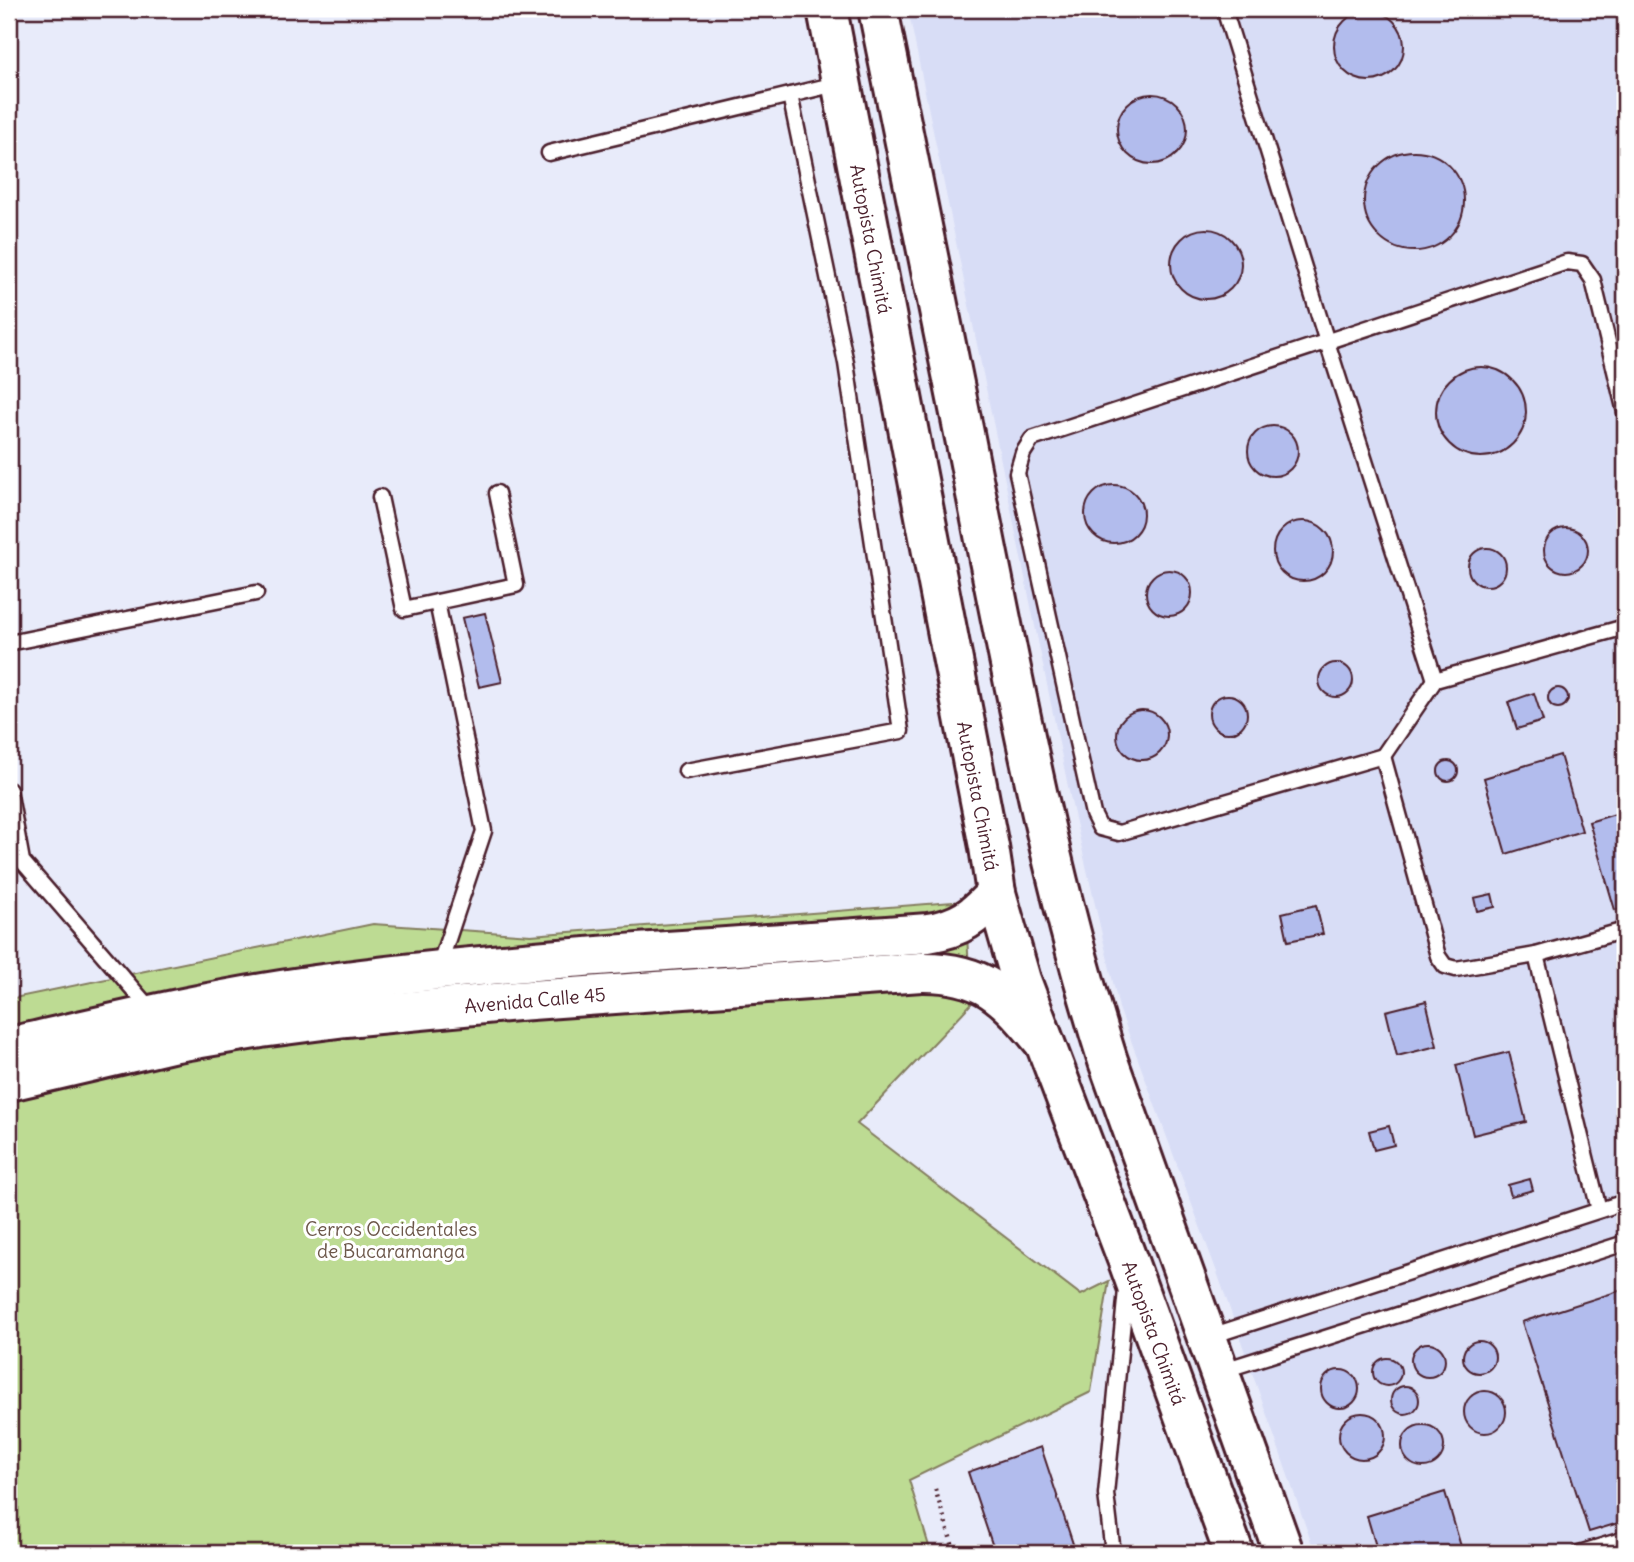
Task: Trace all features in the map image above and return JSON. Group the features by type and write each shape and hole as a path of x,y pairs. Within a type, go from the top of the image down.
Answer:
{"main road":[{"name":"Autopista Chimitá","path":"827,9 996,893 1021,980 1129,1264 1234,1553"},
{"path":"878,9 1027,754 1088,999 1284,1553"},
{"name":"Avenida Calle 45","path":"9,1047 155,1014 313,985 500,964 928,933 953,928 967,921 996,893"},
{"name":"Avenida Calle 45","path":"9,1081 172,1043 346,1017 517,1001 921,972 940,972 981,983 1002,996 1017,1010 1043,1041"}],"lane":[{"path":"1224,9 1435,680"},
{"path":"549,153 841,83"},
{"path":"686,771 901,731 846,363 790,95"},
{"path":"1625,412 1593,280 1582,264 1567,262 1032,439 1023,453 1017,473 1093,814 1100,828 1119,833 1383,756 1435,680 1625,627"},
{"path":"380,497 404,609 516,584 497,493"},
{"path":"9,643 256,593"},
{"path":"437,602 484,831 437,970"},
{"path":"1383,756 1438,956 1445,966 1456,969 1536,955 1625,930"},
{"path":"9,790 22,861 155,1014"},
{"path":"1536,955 1599,1210"},
{"path":"1214,1354 1625,1202"},
{"path":"1214,1354 1625,1242"},
{"path":"1113,1553 1106,1494 1129,1264"},
{"path":"1579,1553 1625,1539"}],"path":[{"path":"935,1489 955,1553"}],"shaded area":[{"path":"908,9 1625,9 1625,1553 1315,1553 1218,1275 1119,1008 1071,801"}],"green space":[{"name":"Cerros Occidentales de Bucaramanga","path":"965,901 971,1004 857,1124 1081,1295 1109,1281 1091,1392 909,1480 931,1553 9,1553 9,999 373,924 531,935"}],"building":[{"path":"1369,11 1388,17 1398,27 1404,46 1398,65 1388,75 1369,81 1350,75 1340,65 1334,46 1340,27 1350,17"},
{"path":"1152,94 1171,100 1181,110 1187,129 1181,148 1171,158 1152,164 1133,158 1123,148 1117,129 1123,110 1133,100"},
{"path":"1414,151 1433,154 1450,165 1461,182 1464,201 1461,220 1450,237 1433,248 1414,251 1395,248 1378,237 1367,220 1364,201 1367,182 1378,165 1395,154"},
{"path":"1213,229 1226,235 1235,244 1239,250 1239,278 1231,289 1220,297 1199,299 1181,289 1173,278 1171,257 1181,239 1192,231"},
{"path":"1472,367 1490,367 1506,374 1519,387 1526,403 1526,421 1519,437 1506,450 1490,457 1472,457 1456,450 1443,437 1436,421 1436,403 1443,387 1456,374"},
{"path":"1273,426 1290,434 1298,451 1290,468 1273,476 1256,468 1248,451 1256,434"},
{"path":"1108,485 1120,485 1135,493 1143,508 1143,520 1135,535 1120,543 1108,543 1093,535 1085,520 1085,508 1093,493"},
{"path":"1303,521 1324,530 1333,551 1324,572 1303,581 1282,572 1273,551 1282,530"},
{"path":"1566,528 1575,529 1582,534 1587,541 1587,559 1582,566 1575,571 1566,572 1557,571 1550,566 1545,559 1544,550 1545,541 1550,534 1557,529"},
{"path":"1487,548 1501,553 1506,567 1501,581 1487,586 1473,581 1468,567 1473,553"},
{"path":"1169,570 1185,577 1192,593 1185,609 1169,616 1153,609 1146,593 1153,577"},
{"path":"485,613 502,682 479,687 462,618"},
{"path":"1336,663 1348,668 1353,680 1348,692 1336,697 1324,692 1319,680 1324,668"},
{"path":"1558,688 1565,691 1568,698 1565,705 1558,708 1551,705 1548,698 1551,691"},
{"path":"1534,693 1543,721 1517,729 1508,702"},
{"path":"1228,695 1241,701 1247,714 1241,727 1228,733 1215,727 1209,714 1215,701"},
{"path":"1142,710 1159,718 1167,735 1159,752 1142,760 1125,752 1117,735 1125,718"},
{"path":"1560,755 1582,831 1506,854 1484,778"},
{"path":"1448,761 1455,764 1458,771 1455,778 1448,781 1441,778 1438,771 1441,764"},
{"path":"1625,811 1625,907 1615,910 1589,822"},
{"path":"1492,894 1495,907 1477,911 1474,898"},
{"path":"1316,905 1323,934 1288,941 1282,913"},
{"path":"1426,1001 1437,1046 1397,1056 1386,1011"},
{"path":"1509,1052 1526,1122 1473,1135 1456,1065"},
{"path":"1389,1126 1394,1145 1374,1150 1369,1131"},
{"path":"1530,1179 1533,1190 1511,1196 1508,1185"},
{"path":"1625,1289 1625,1521 1589,1532 1522,1322"},
{"path":"1479,1341 1490,1346 1495,1357 1490,1368 1479,1373 1468,1368 1463,1357 1468,1346"},
{"path":"1428,1343 1440,1348 1445,1360 1440,1372 1428,1377 1416,1372 1411,1360 1416,1348"},
{"path":"1387,1358 1397,1362 1401,1372 1397,1382 1387,1386 1377,1382 1373,1372 1377,1362"},
{"path":"1340,1370 1353,1376 1359,1389 1353,1402 1340,1408 1327,1402 1321,1389 1327,1376"},
{"path":"1405,1386 1415,1390 1419,1400 1415,1410 1405,1414 1395,1410 1391,1400 1395,1390"},
{"path":"1485,1391 1500,1397 1506,1412 1500,1427 1485,1433 1470,1427 1464,1412 1470,1397"},
{"path":"1362,1413 1379,1419 1385,1436 1379,1453 1362,1459 1345,1453 1339,1436 1345,1419"},
{"path":"1423,1425 1438,1431 1444,1446 1438,1461 1423,1467 1408,1461 1402,1446 1408,1431"},
{"path":"1041,1447 1076,1553 995,1553 968,1472"},
{"path":"1445,1492 1462,1550 1453,1553 1378,1553 1367,1516"}]}
